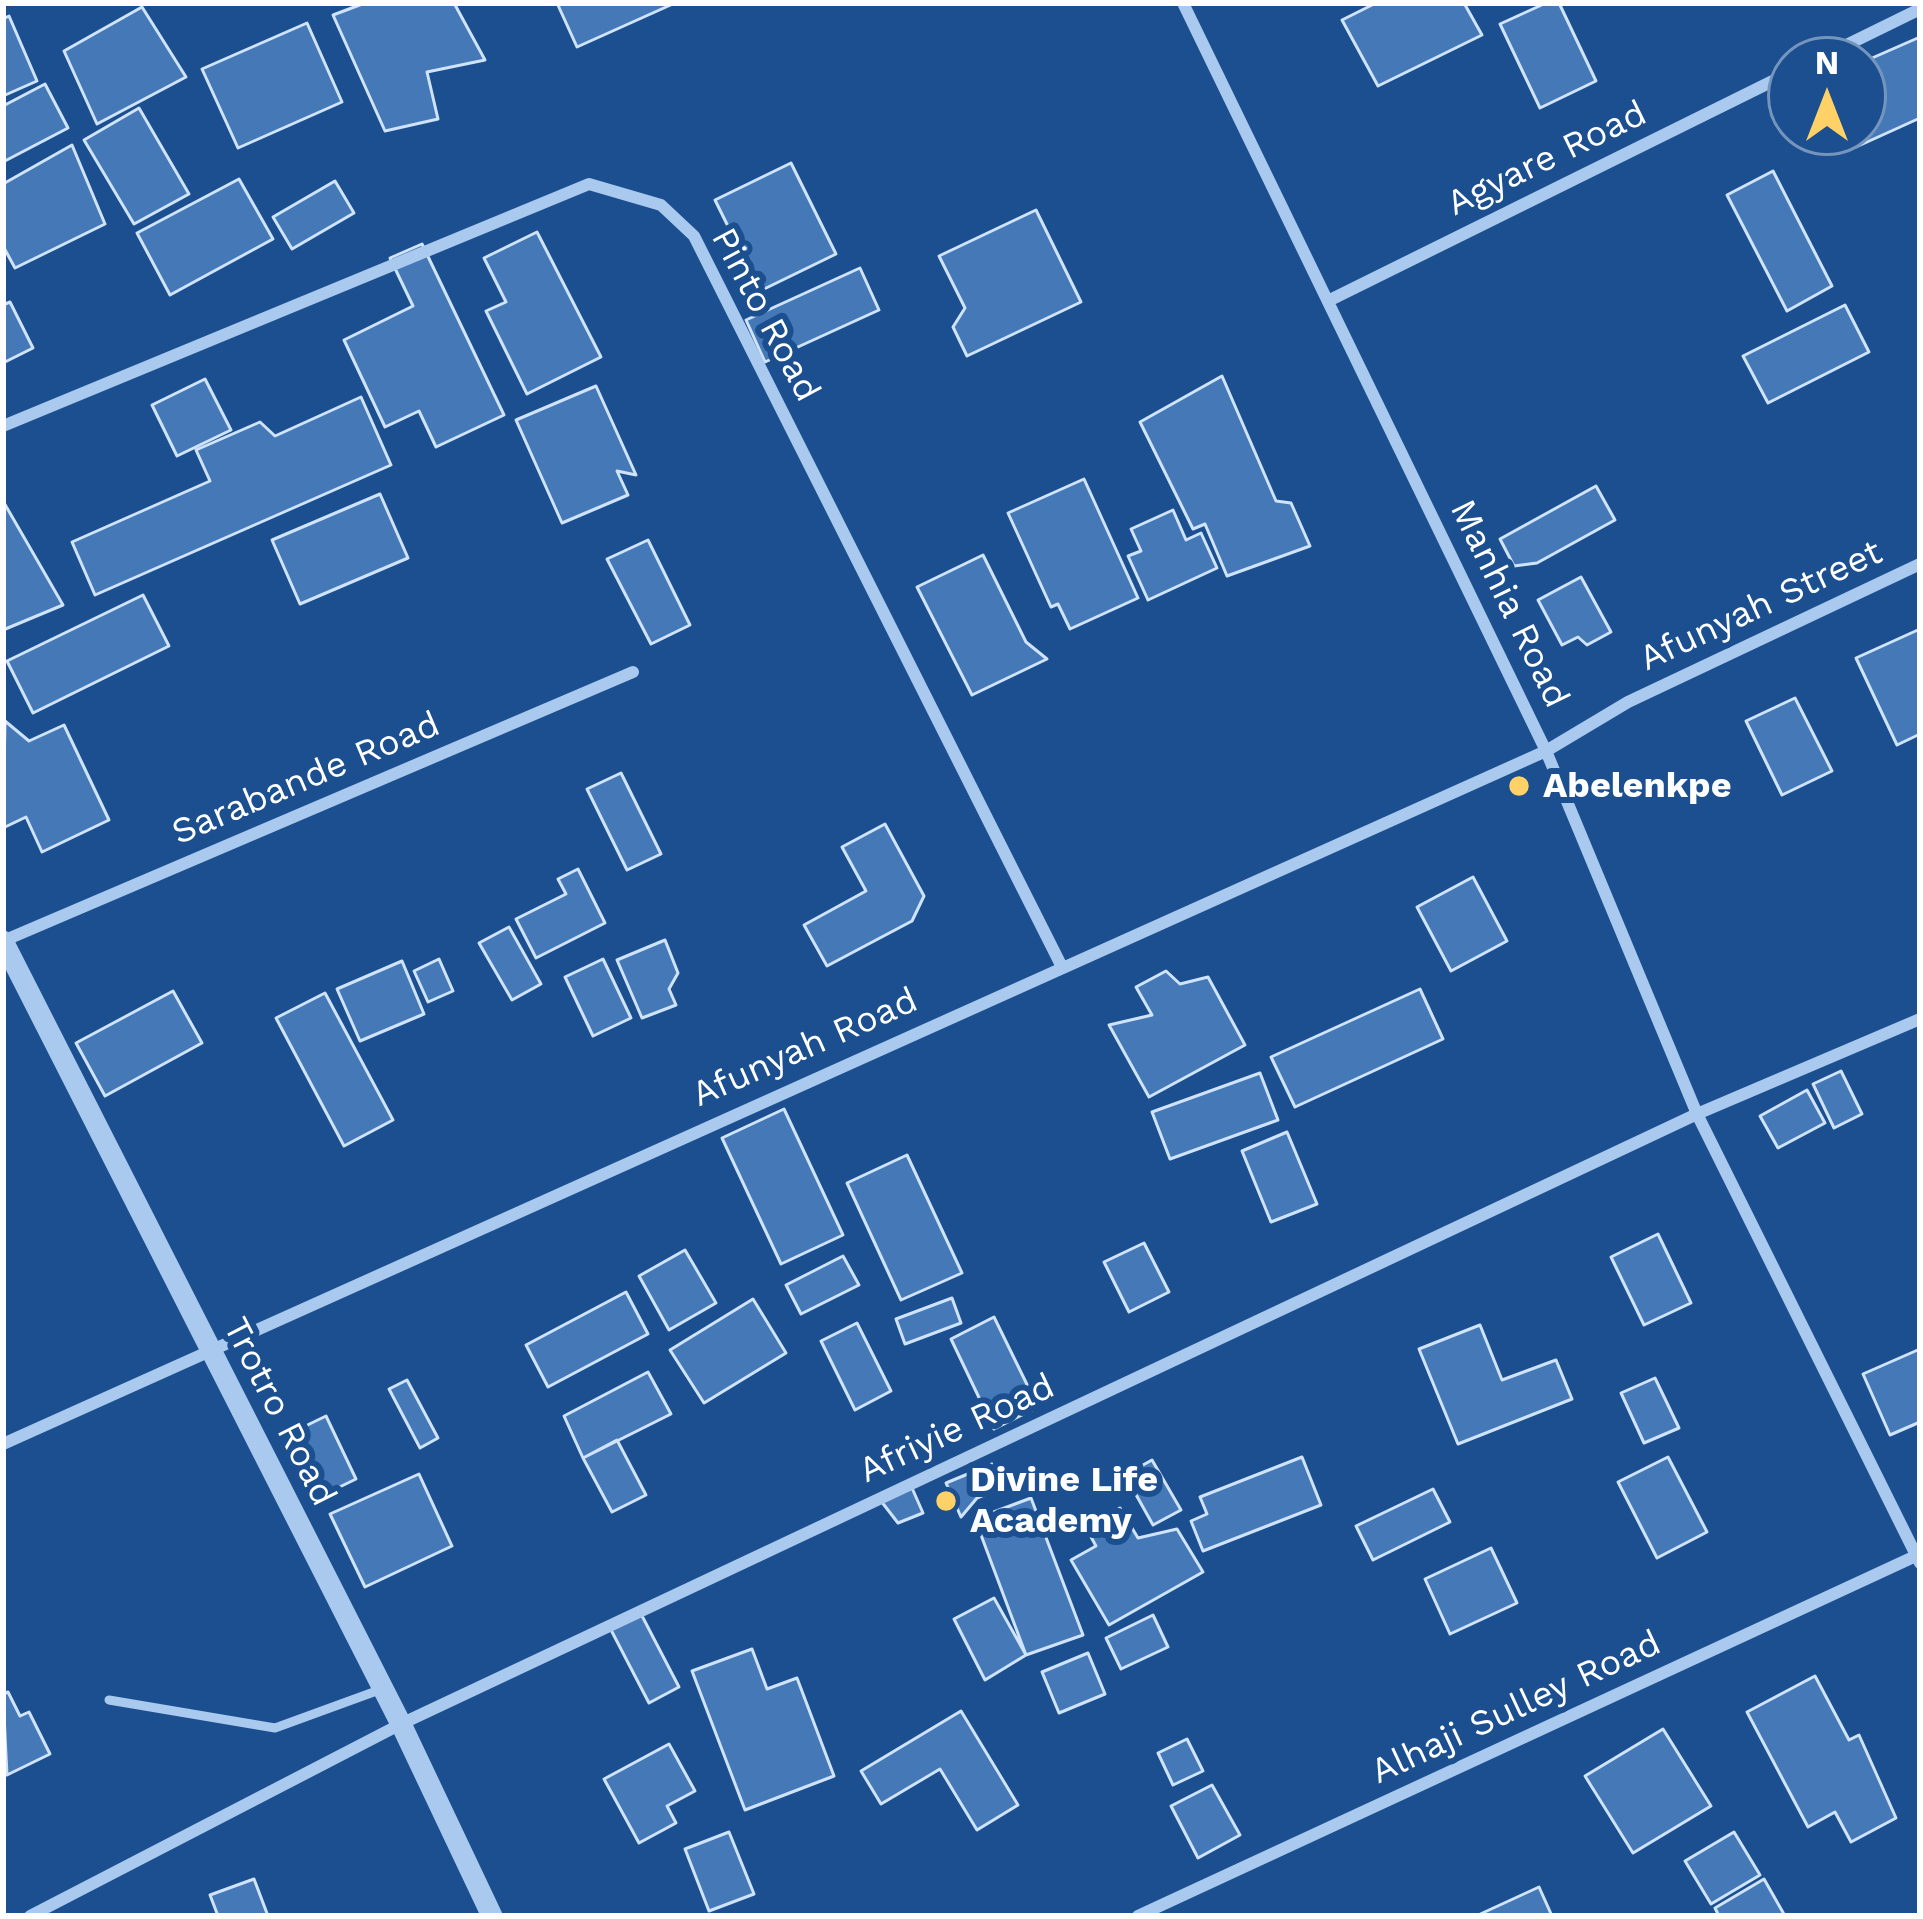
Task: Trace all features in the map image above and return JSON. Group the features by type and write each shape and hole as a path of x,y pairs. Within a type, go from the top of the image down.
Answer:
{"street":[{"name":"Manhia Road","path":"1183,3 1546,751 1697,1114 1919,1557"},
{"path":"1865,36 1920,9"},
{"name":"Agyare Road","path":"1330,300 1767,84"},
{"name":"Pinto Road","path":"3,426 590,184 661,205 694,236 1061,965"},
{"name":"Afunyah Street","path":"1628,702 1920,564"},
{"name":"Sarabande Road","path":"3,941 633,672"},
{"name":"Afunyah Road","path":"3,1444 1546,751 1628,702"},
{"name":"Trotro Road","path":"3,941 383,1688 492,1916"},
{"name":"Afriyie Road","path":"30,1916 401,1724 1697,1114 1920,1019"},
{"name":"Alhaji Sulley Road","path":"1138,1916 1919,1557"}],"lane":[{"path":"109,1700 242,1727 275,1728 383,1688"}],"building":[{"path":"365,3 454,3 485,60 427,72 438,119 385,131 333,15"},
{"path":"557,3 675,3 577,47"},
{"path":"1376,3 1464,3 1482,35 1378,86 1342,20"},
{"path":"1546,3 1559,3 1596,81 1540,108 1500,24"},
{"path":"142,7 186,77 97,124 64,51"},
{"path":"9,16 37,81 3,96 3,19"},
{"path":"307,23 342,102 238,148 202,69"},
{"path":"1920,37 1920,118 1887,133 1887,51"},
{"path":"45,84 68,128 3,162 3,106"},
{"path":"139,108 189,194 134,224 84,140"},
{"path":"72,145 105,224 15,268 3,246 3,184"},
{"path":"791,163 836,254 760,291 715,200"},
{"path":"1773,171 1832,286 1787,311 1727,195"},
{"path":"239,179 273,239 170,295 137,233"},
{"path":"335,181 354,213 292,249 273,217"},
{"path":"1036,210 1081,302 967,356 953,327 965,308 939,256"},
{"path":"537,232 601,357 527,394 486,311 506,302 484,258"},
{"path":"422,244 504,415 436,447 419,411 385,427 344,340 413,306 390,258"},
{"path":"860,268 879,310 765,362 746,320"},
{"path":"10,302 33,348 3,363 3,305"},
{"path":"1845,305 1869,352 1768,403 1743,356"},
{"path":"1222,376 1276,501 1291,503 1310,546 1227,576 1205,524 1193,529 1140,422"},
{"path":"205,379 231,430 177,456 152,405"},
{"path":"596,386 636,475 617,471 628,495 562,523 516,420"},
{"path":"361,397 391,465 95,595 72,542 210,481 196,450 260,422 275,436"},
{"path":"1084,479 1138,598 1070,629 1058,604 1051,607 1008,513"},
{"path":"1596,486 1615,520 1537,563 1514,566 1500,539"},
{"path":"380,494 408,558 300,604 272,540"},
{"path":"3,501 63,605 3,630"},
{"path":"1173,510 1186,540 1201,533 1217,568 1148,600 1128,556 1141,551 1131,529"},
{"path":"648,540 690,625 651,644 607,559"},
{"path":"983,555 1026,642 1047,659 972,695 917,587"},
{"path":"1581,577 1611,632 1587,645 1578,637 1562,645 1538,600"},
{"path":"143,595 169,646 33,713 7,661"},
{"path":"1920,629 1920,734 1897,745 1856,658"},
{"path":"1795,698 1832,771 1782,795 1746,721"},
{"path":"5,721 29,741 64,725 109,820 42,852 26,817 3,828"},
{"path":"621,773 661,854 627,870 587,789"},
{"path":"885,824 924,896 912,921 827,966 804,925 866,891 842,847"},
{"path":"578,869 605,923 536,958 516,919 566,894 558,879"},
{"path":"1473,877 1507,941 1451,971 1417,907"},
{"path":"509,927 541,984 512,1000 479,943"},
{"path":"665,940 678,973 669,989 676,1005 642,1018 617,960"},
{"path":"439,959 453,991 428,1002 414,971"},
{"path":"603,959 631,1018 593,1036 565,977"},
{"path":"402,961 424,1014 360,1041 337,989"},
{"path":"1166,971 1180,984 1208,977 1245,1045 1149,1097 1109,1025 1152,1015 1136,987"},
{"path":"1420,989 1443,1039 1295,1107 1271,1057"},
{"path":"173,991 202,1043 105,1096 76,1043"},
{"path":"325,993 393,1120 344,1146 276,1018"},
{"path":"1841,1071 1862,1114 1834,1128 1813,1084"},
{"path":"1260,1073 1278,1120 1170,1159 1152,1112"},
{"path":"1807,1090 1825,1123 1778,1148 1760,1116"},
{"path":"784,1109 843,1235 781,1264 722,1138"},
{"path":"1287,1132 1317,1204 1271,1222 1242,1151"},
{"path":"907,1155 962,1273 901,1300 847,1183"},
{"path":"1658,1234 1691,1303 1644,1325 1611,1257"},
{"path":"1144,1243 1169,1292 1129,1312 1104,1262"},
{"path":"685,1250 716,1303 669,1330 639,1276"},
{"path":"843,1256 859,1285 801,1314 786,1285"},
{"path":"626,1292 648,1334 548,1387 526,1345"},
{"path":"952,1298 961,1323 905,1344 896,1319"},
{"path":"753,1299 786,1353 704,1403 670,1350"},
{"path":"994,1317 1038,1407 994,1429 951,1339"},
{"path":"857,1323 891,1391 855,1410 821,1341"},
{"path":"1480,1325 1502,1380 1556,1360 1572,1399 1458,1444 1419,1349"},
{"path":"1920,1349 1920,1422 1890,1435 1863,1374"},
{"path":"648,1372 671,1414 583,1458 564,1416"},
{"path":"1655,1378 1679,1428 1644,1443 1621,1393"},
{"path":"407,1380 438,1438 420,1448 389,1389"},
{"path":"326,1416 356,1479 317,1498 287,1435"},
{"path":"617,1440 646,1495 612,1512 583,1458"},
{"path":"1302,1457 1321,1505 1203,1551 1191,1521 1207,1514 1200,1497"},
{"path":"1668,1457 1707,1532 1657,1558 1618,1482"},
{"path":"1152,1460 1181,1510 1153,1525 1125,1475"},
{"path":"992,1464 1003,1487 977,1498 961,1517 946,1483"},
{"path":"419,1474 452,1546 365,1587 330,1514"},
{"path":"912,1488 923,1513 898,1523 881,1501"},
{"path":"1433,1489 1450,1522 1373,1560 1356,1526"},
{"path":"1031,1498 1083,1635 1026,1655 975,1519"},
{"path":"1120,1508 1138,1538 1177,1529 1203,1572 1109,1625 1071,1560 1096,1546 1086,1528"},
{"path":"1491,1548 1517,1603 1450,1634 1425,1579"},
{"path":"994,1598 1026,1655 985,1680 954,1619"},
{"path":"640,1612 679,1687 649,1703 610,1628"},
{"path":"1153,1615 1168,1647 1121,1669 1106,1638"},
{"path":"752,1649 767,1689 797,1678 834,1776 745,1810 692,1671"},
{"path":"1088,1653 1105,1694 1059,1713 1042,1672"},
{"path":"1815,1676 1849,1740 1859,1735 1896,1818 1851,1842 1835,1812 1808,1827 1747,1712"},
{"path":"8,1692 20,1716 29,1712 50,1754 7,1775 3,1694"},
{"path":"961,1711 1018,1805 977,1830 940,1769 881,1804 861,1771"},
{"path":"1663,1729 1711,1806 1633,1853 1585,1776"},
{"path":"1187,1739 1203,1771 1173,1785 1158,1753"},
{"path":"669,1744 695,1791 667,1806 676,1823 639,1843 604,1779"},
{"path":"1212,1785 1240,1835 1198,1858 1171,1806"},
{"path":"729,1832 754,1894 709,1911 685,1849"},
{"path":"1734,1832 1760,1875 1711,1904 1685,1861"},
{"path":"254,1879 268,1916 218,1916 210,1895"},
{"path":"1764,1879 1785,1916 1719,1916 1715,1908"},
{"path":"1539,1887 1552,1916 1476,1916"}],"place":[{"name":"Abelenkpe","path":"1519,786"},
{"name":"Divine Life Academy","path":"946,1501"}]}
